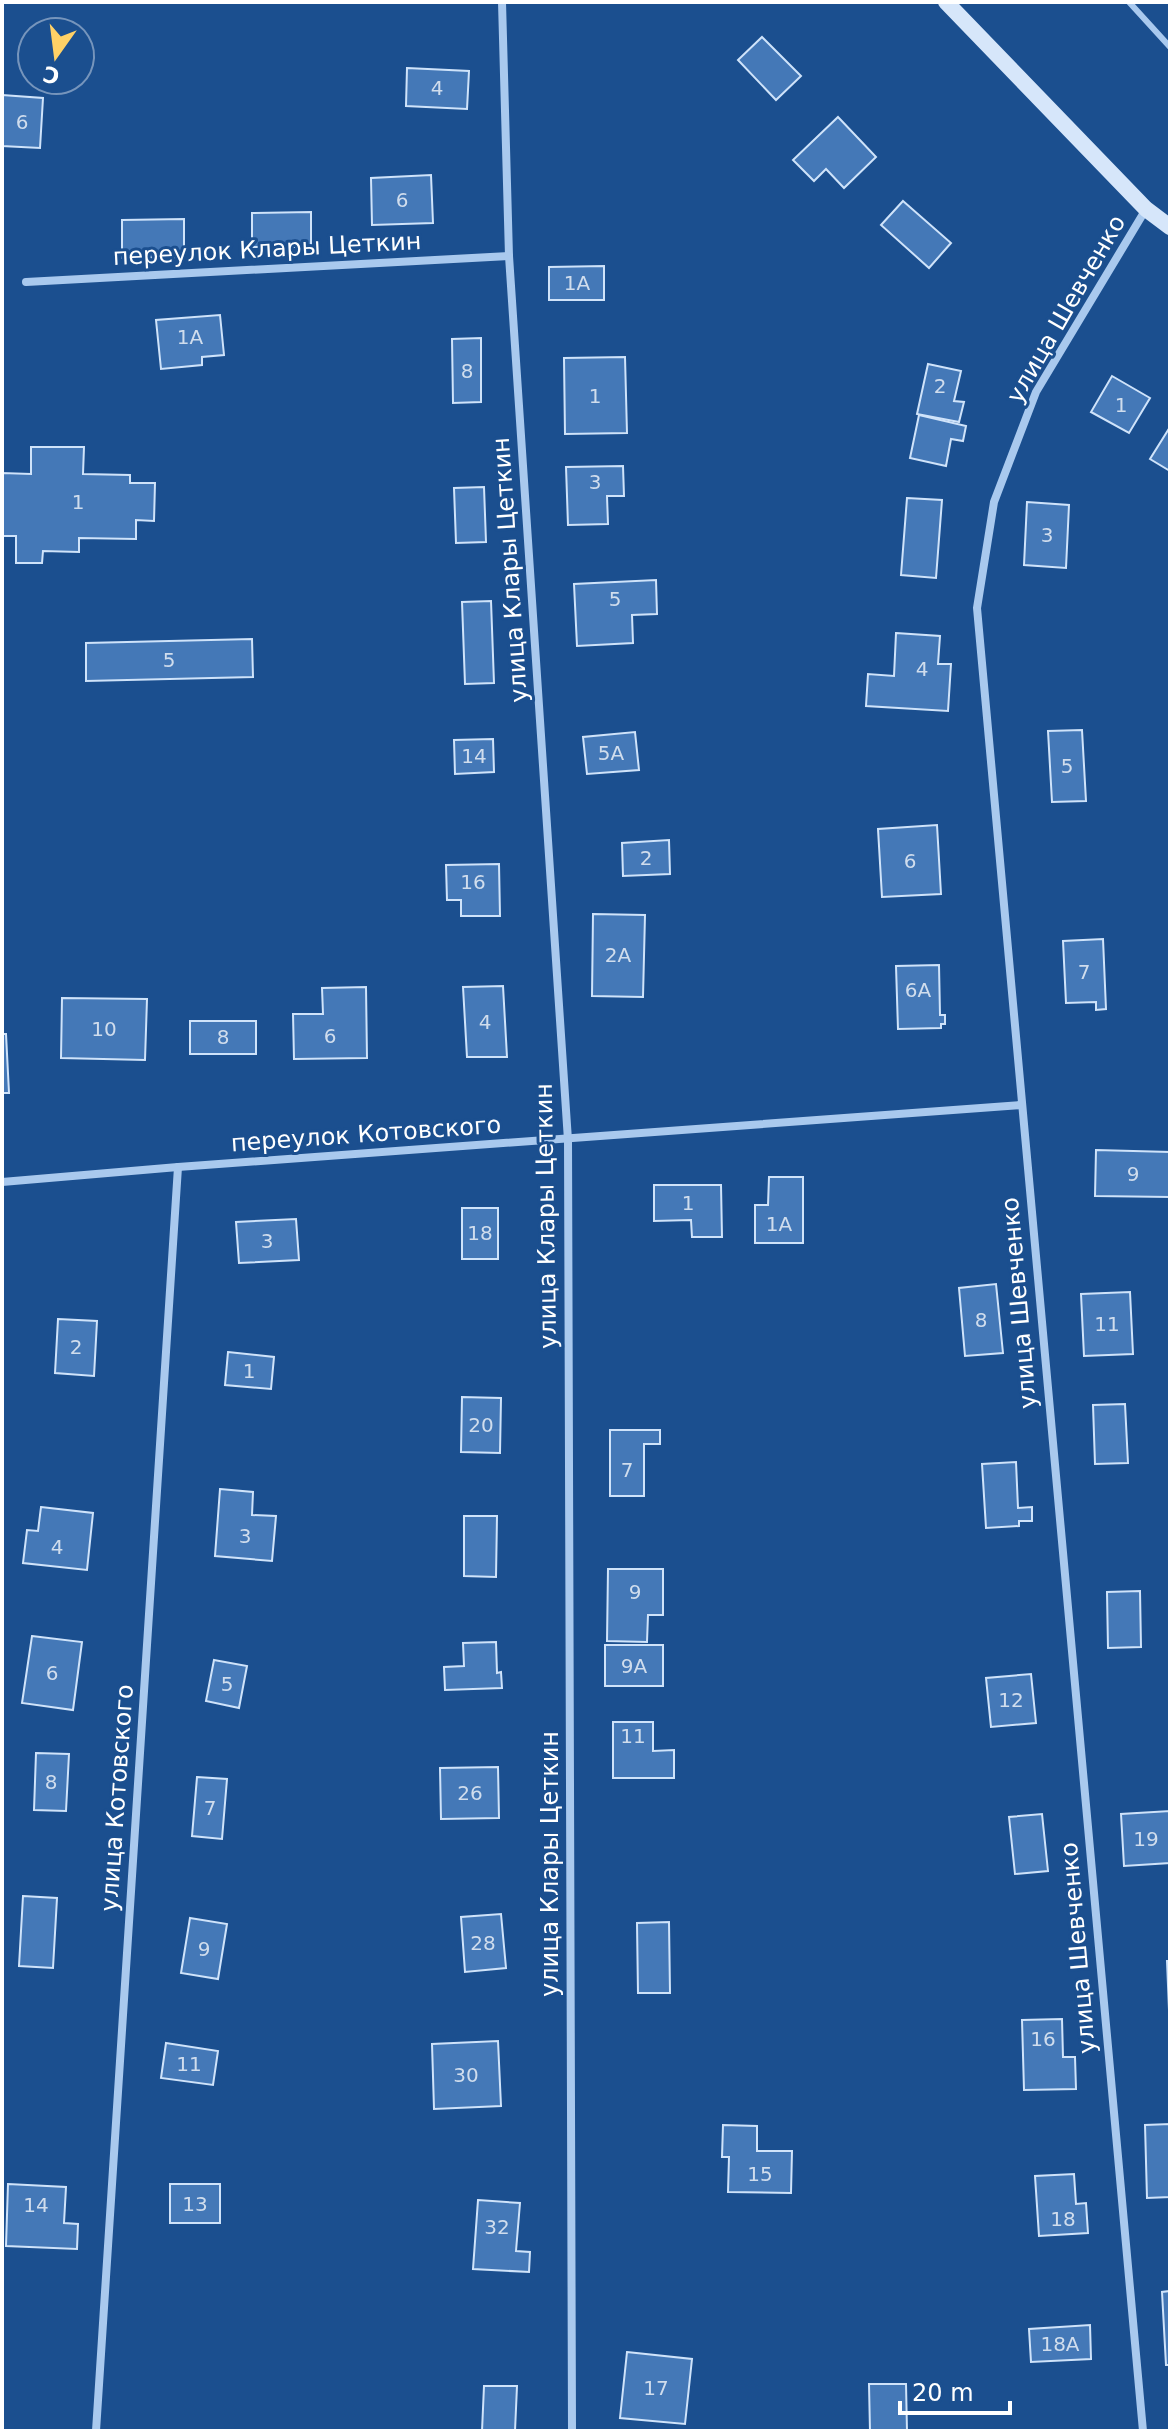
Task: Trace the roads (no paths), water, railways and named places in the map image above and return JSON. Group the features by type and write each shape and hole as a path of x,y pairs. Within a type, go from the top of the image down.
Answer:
{"main road":[{"path":"946,2 1146,209 1170,227"}],"street":[{"name":"улица Клары Цеткин","path":"502,2 509,256 568,1140 572,2431"},
{"name":"улица Шевченко","path":"1143,2431 977,608 994,502 1036,392 1146,209"},
{"name":"переулок Клары Цеткин","path":"26,282 509,256"},
{"name":"переулок Котовского","path":"2,1182 1021,1105"},
{"name":"улица Котовского","path":"96,2431 178,1167"}],"lane":[{"path":"1129,2 1170,47"}]}
